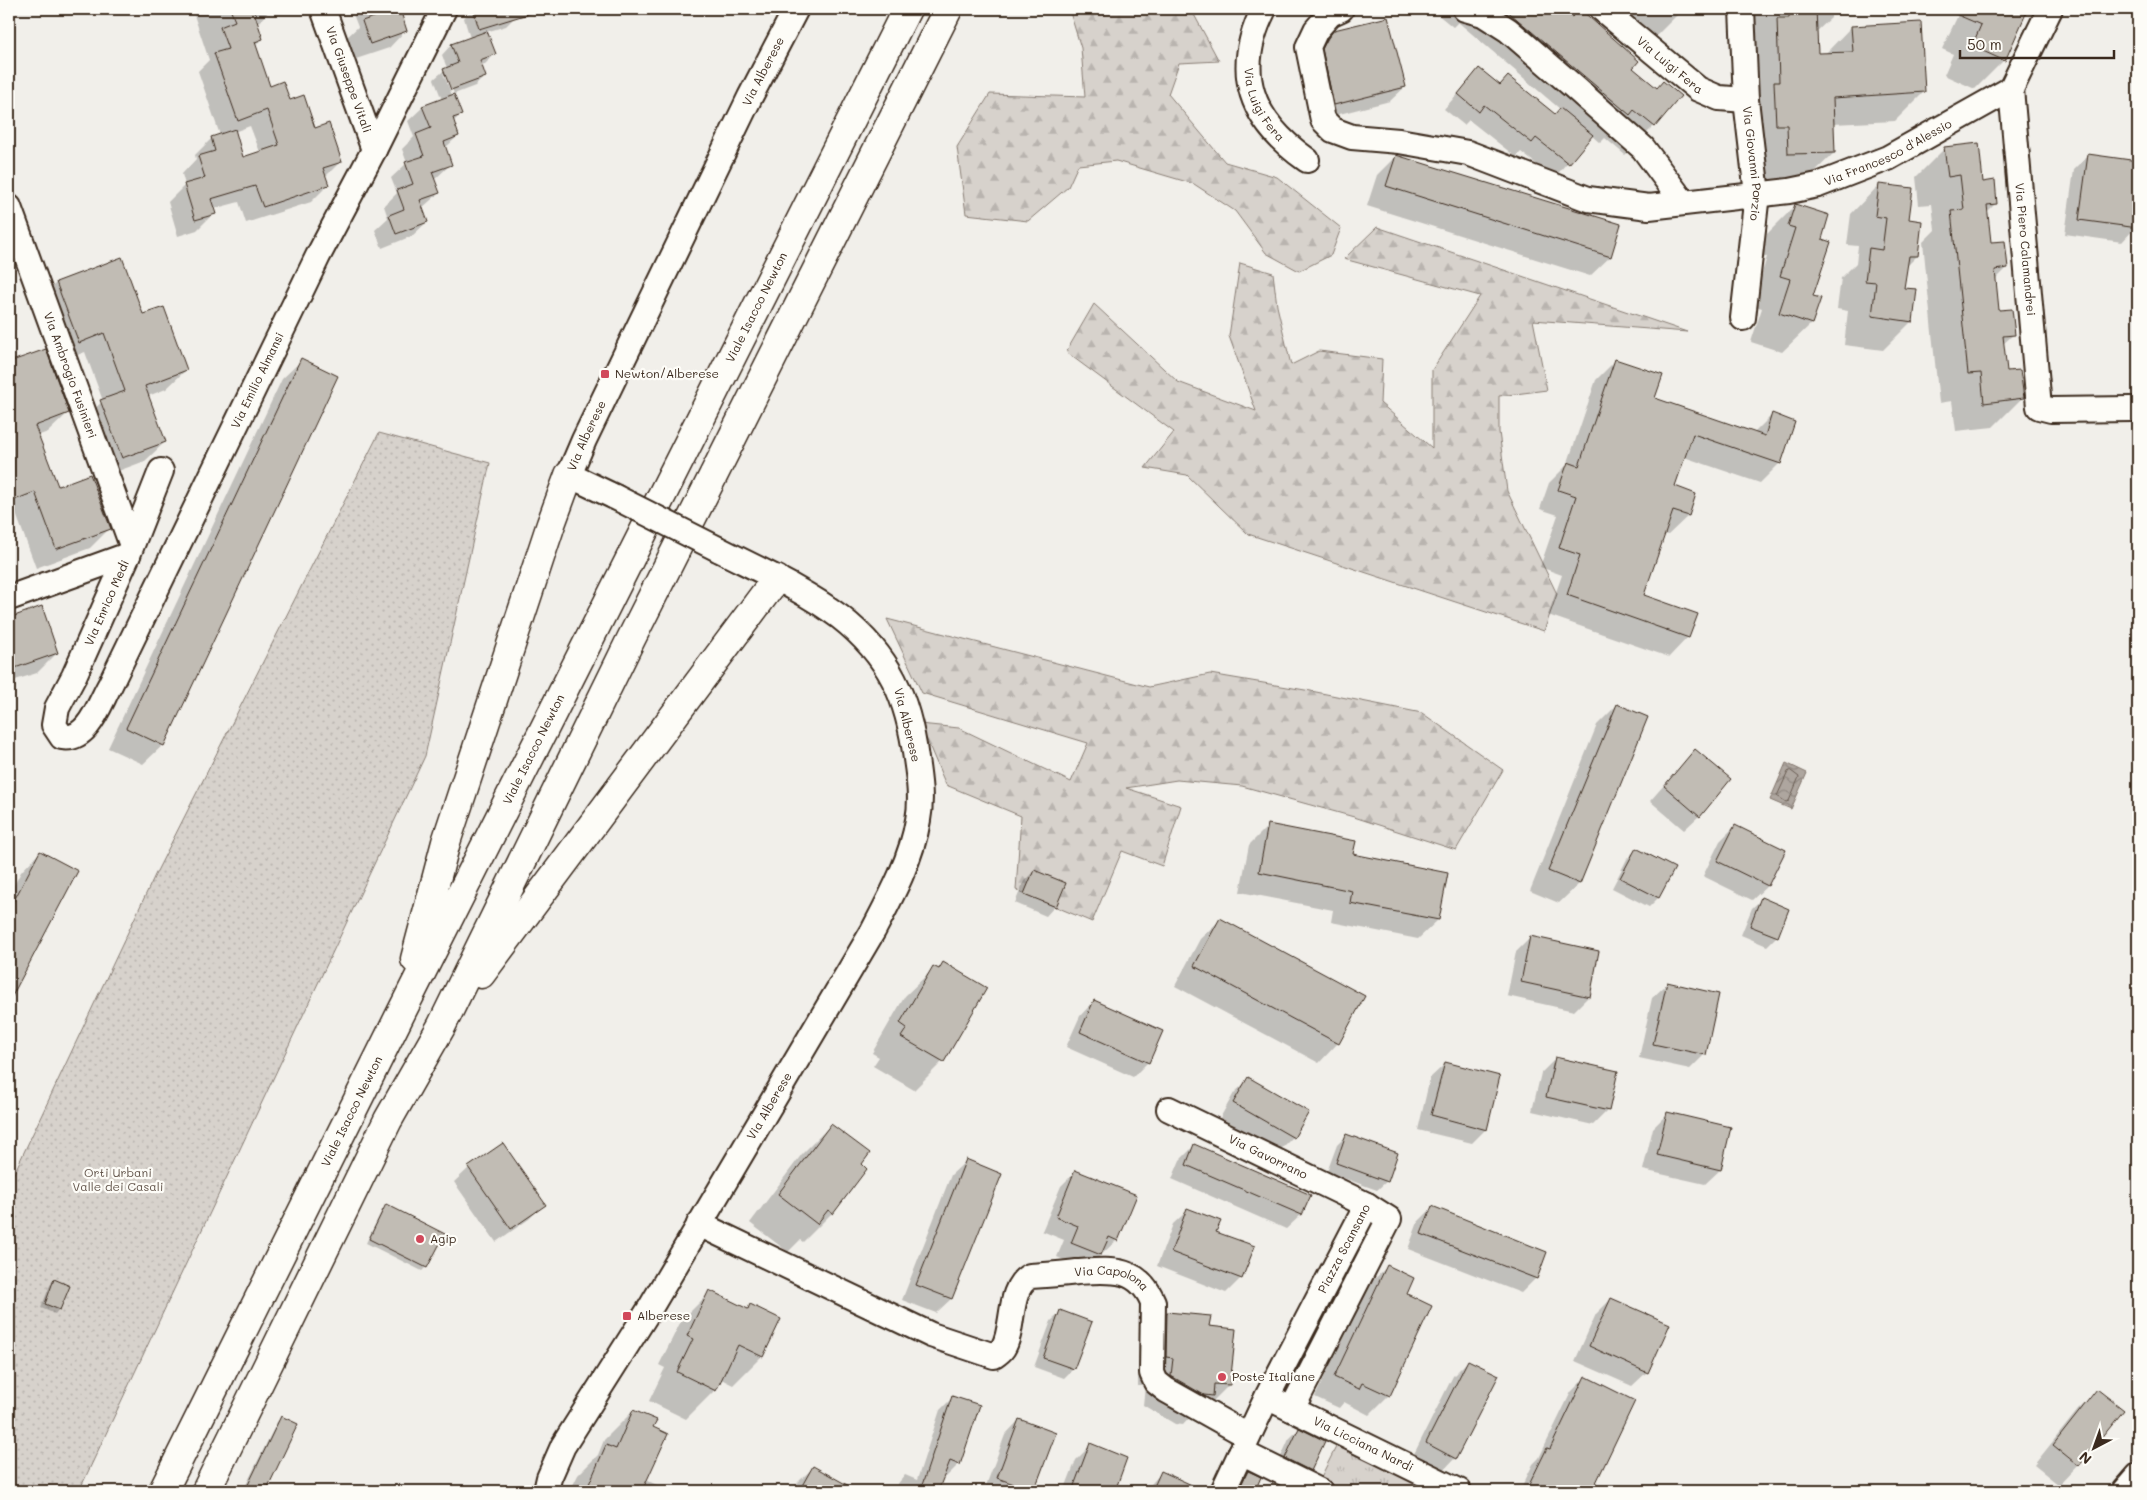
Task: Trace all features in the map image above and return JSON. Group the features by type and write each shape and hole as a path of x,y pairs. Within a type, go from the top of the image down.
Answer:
{"highway":[{"name":"Viale Isacco Newton","path":"164,1491 401,1013 907,9"},
{"path":"206,1491 388,1120 441,1028 631,639 948,9"},
{"path":"401,1013 446,842 569,475"},
{"path":"441,1028 776,579"}],"street":[{"name":"Via Giuseppe Vitali","path":"323,9 374,150"},
{"name":"Via Emilio Almansi","path":"62,737 72,738 81,733 110,685 318,256 374,150 444,9"},
{"name":"Via Alberese","path":"546,1491 549,1478 562,1446 649,1310 880,918 906,862 918,820 920,796 915,747 904,702 897,683 885,664 864,639 840,617 809,596 569,475 584,440 746,106 796,9"},
{"name":"Via Luigi Fera","path":"1264,9 1253,35 1249,54 1248,75 1253,97 1271,130 1287,146 1307,160"},
{"name":"Via Francesco d'Alessio","path":"1341,9 1330,14 1316,30 1308,47 1323,120 1333,130 1352,137 1399,141 1468,153 1588,199 1649,206 1790,191 1818,185 1888,158 2011,89"},
{"path":"1465,9 1483,14 1508,30 1573,86 1643,148 1683,202"},
{"name":"Via Luigi Fera","path":"1602,9 1698,89 1719,98 1746,100"},
{"name":"Via Giovanni Porzio","path":"1742,9 1746,100 1757,194 1743,318"},
{"path":"2011,89 2050,9"},
{"name":"Via Piero Calamandrei","path":"2011,89 2039,407 2051,410 2131,409"},
{"name":"Via Ambrogio Fusinieri","path":"9,207 129,549"},
{"path":"129,549 161,471"},
{"name":"Via Enrico Medi","path":"62,737 54,725 57,708 74,676 129,549"},
{"name":"Via Enrico Medi","path":"9,598 129,549"},
{"name":"Via Gavorrano","path":"1169,1109 1367,1206"},
{"name":"Piazza Scansano","path":"1223,1491 1267,1397 1367,1206 1389,1219 1292,1409"},
{"name":"Via Capolona","path":"699,1224 930,1335 994,1356 1004,1347 1019,1287 1030,1276 1112,1269 1126,1274 1138,1280 1148,1292 1153,1302 1152,1373 1156,1382 1244,1444"},
{"name":"Via Licciana Nardi","path":"1267,1397 1459,1491"},
{"path":"1244,1444 1320,1491"},
{"path":"2125,1491 2138,1476"}],"green space":[{"path":"1069,9 1191,9 1219,61 1179,63 1168,94 1225,162 1277,177 1341,228 1331,255 1299,271 1266,253 1235,211 1194,184 1116,161 1078,165 1068,187 1028,221 966,214 957,147 990,94 1085,97 1081,48"},
{"path":"1377,227 1687,332 1533,320 1547,390 1499,396 1499,432 1507,491 1557,594 1544,631 1248,534 1187,475 1145,468 1174,432 1066,352 1094,304 1178,382 1256,411 1229,336 1240,263 1273,273 1277,306 1291,365 1319,351 1382,359 1380,403 1432,448 1432,370 1480,296 1344,259"},
{"name":"Orti Urbani Valle dei Casali","path":"379,433 490,463 425,756 79,1491 9,1491 9,1184 155,875"},
{"path":"887,619 1149,687 1210,674 1311,691 1422,713 1503,770 1456,850 1354,817 1242,786 1177,780 1126,788 1181,806 1162,866 1122,851 1092,922 1016,890 1021,816 946,785 920,724 959,728 1071,782 1088,743 922,693"},
{"path":"1338,1443 1436,1491 1333,1491 1318,1483"}],"water":[{"path":"1786,763 1807,773 1791,809 1770,800"}],"building":[{"path":"230,9 253,9 263,39 255,42 270,86 283,81 290,100 304,95 315,128 329,123 342,162 323,168 329,185 263,207 255,186 211,199 216,214 195,220 184,184 205,178 198,156 215,151 211,137 235,129 243,157 279,145 267,110 238,121 214,53 228,49 220,27 235,21"},
{"path":"374,9 400,9 407,31 370,44 362,21 377,16"},
{"path":"473,9 531,9 531,13 479,29"},
{"path":"1505,9 1562,9 1572,17 1580,9 1639,61 1633,68 1657,88 1663,81 1681,96 1655,127 1634,110 1630,115"},
{"path":"1789,9 1816,9 1818,53 1853,52 1851,26 1921,22 1925,92 1833,98 1835,153 1788,154 1787,125 1776,125 1774,82 1779,82 1777,18 1789,18"},
{"path":"1944,9 2028,9 2005,61 1972,46 1981,25"},
{"path":"1388,17 1406,87 1334,105 1322,49 1328,38 1334,30"},
{"path":"487,31 496,54 480,60 486,77 451,90 443,69 458,63 451,44"},
{"path":"1479,68 1500,85 1508,76 1555,114 1560,108 1593,135 1569,164 1536,138 1532,143 1484,105 1479,112 1458,94"},
{"path":"454,94 462,115 453,118 459,136 444,142 452,165 432,172 440,193 420,200 428,222 396,234 389,215 404,209 397,190 413,184 405,162 424,156 416,134 431,128 422,106"},
{"path":"1979,143 1983,182 1995,180 1997,204 1987,205 1991,242 2005,241 2008,268 1995,270 1999,310 2012,309 2015,335 2003,336 2007,371 2020,370 2024,398 1984,403 1981,373 1968,374 1951,211 1964,210 1960,175 1948,177 1944,147"},
{"path":"2088,154 2138,161 2138,228 2079,220"},
{"path":"1396,155 1621,224 1611,257 1386,186"},
{"path":"1879,184 1913,188 1909,219 1922,221 1918,256 1909,256 1904,288 1917,289 1913,322 1872,316 1876,282 1865,281 1869,248 1882,250 1886,218 1875,216"},
{"path":"1795,204 1829,215 1822,239 1831,242 1813,296 1821,298 1812,324 1779,313 1790,279 1780,276 1795,228 1788,226"},
{"path":"122,257 143,314 164,307 187,370 145,386 166,442 122,458 100,400 125,391 104,333 79,343 56,282"},
{"path":"46,349 69,413 35,426 58,486 90,474 111,529 56,549 35,492 9,502 9,362"},
{"path":"301,358 338,376 164,746 126,728"},
{"path":"1615,359 1663,375 1655,398 1765,436 1772,413 1795,422 1781,464 1693,434 1675,486 1696,494 1689,516 1673,511 1644,595 1698,614 1689,638 1567,595 1580,555 1559,548 1576,496 1558,490 1568,462 1579,466"},
{"path":"42,606 58,653 9,670 9,618"},
{"path":"1617,704 1648,717 1580,884 1548,871"},
{"path":"1695,749 1731,779 1700,817 1664,786"},
{"path":"1268,824 1356,841 1353,854 1448,873 1439,920 1350,903 1352,891 1259,872"},
{"path":"1735,825 1786,850 1768,886 1717,861"},
{"path":"1636,848 1675,868 1659,898 1620,878"},
{"path":"40,851 78,871 9,1002 9,910"},
{"path":"1034,870 1066,883 1056,907 1024,894"},
{"path":"1761,897 1789,909 1778,937 1750,926"},
{"path":"1220,918 1365,996 1339,1044 1194,966"},
{"path":"1530,936 1599,951 1590,997 1521,982"},
{"path":"943,962 987,988 944,1062 901,1037 907,1028 900,1023 933,966 939,969"},
{"path":"1667,982 1719,994 1706,1055 1653,1044"},
{"path":"1094,1000 1163,1031 1149,1063 1080,1032"},
{"path":"1555,1057 1618,1071 1609,1111 1546,1097"},
{"path":"1445,1062 1500,1076 1487,1130 1431,1115"},
{"path":"1248,1077 1309,1112 1294,1138 1233,1103"},
{"path":"1667,1112 1731,1127 1721,1170 1657,1155"},
{"path":"831,1124 870,1153 862,1164 867,1169 833,1214 828,1210 817,1224 778,1194"},
{"path":"1346,1134 1398,1153 1388,1182 1336,1163"},
{"path":"503,1143 546,1205 511,1229 468,1167"},
{"path":"1194,1144 1311,1195 1302,1215 1186,1165"},
{"path":"966,1159 1002,1174 952,1299 916,1285"},
{"path":"1075,1170 1137,1195 1118,1241 1109,1237 1101,1255 1071,1243 1078,1226 1056,1217"},
{"path":"386,1204 445,1234 427,1268 369,1239"},
{"path":"1432,1206 1547,1252 1537,1279 1421,1234"},
{"path":"1187,1208 1221,1221 1216,1232 1255,1246 1242,1279 1171,1252"},
{"path":"1387,1265 1414,1278 1407,1294 1432,1306 1390,1396 1362,1383 1359,1389 1334,1377"},
{"path":"54,1279 70,1286 60,1310 45,1304"},
{"path":"709,1290 748,1309 750,1304 781,1319 763,1357 738,1345 716,1391 677,1372 693,1339 687,1336"},
{"path":"1611,1298 1670,1324 1648,1373 1589,1346"},
{"path":"1060,1310 1092,1322 1074,1369 1043,1358"},
{"path":"1167,1312 1211,1316 1209,1326 1236,1329 1230,1385 1214,1384 1213,1396 1204,1395 1171,1376 1173,1358 1166,1357"},
{"path":"1468,1360 1499,1375 1456,1459 1426,1443"},
{"path":"1585,1376 1635,1401 1592,1491 1526,1491 1547,1448 1550,1449"},
{"path":"2097,1389 2124,1410 2079,1466 2053,1445"},
{"path":"952,1396 980,1405 960,1465 950,1461 938,1491 920,1491"},
{"path":"633,1410 657,1420 653,1427 668,1434 642,1491 586,1491 606,1445 616,1449"},
{"path":"281,1416 298,1424 266,1491 245,1491"},
{"path":"1019,1419 1056,1433 1034,1491 997,1478"},
{"path":"1299,1428 1325,1441 1311,1471 1285,1458"},
{"path":"1090,1443 1127,1458 1115,1491 1072,1491"},
{"path":"813,1466 858,1491 799,1491"},
{"path":"1161,1471 1205,1491 1152,1491"},
{"path":"1248,1471 1261,1477 1255,1491 1238,1491"}],"place":[{"name":"Newton/Alberese","path":"605,374"},
{"name":"Agip","path":"420,1239"},
{"name":"Alberese","path":"627,1316"},
{"name":"Poste Italiane","path":"1222,1377"}]}
